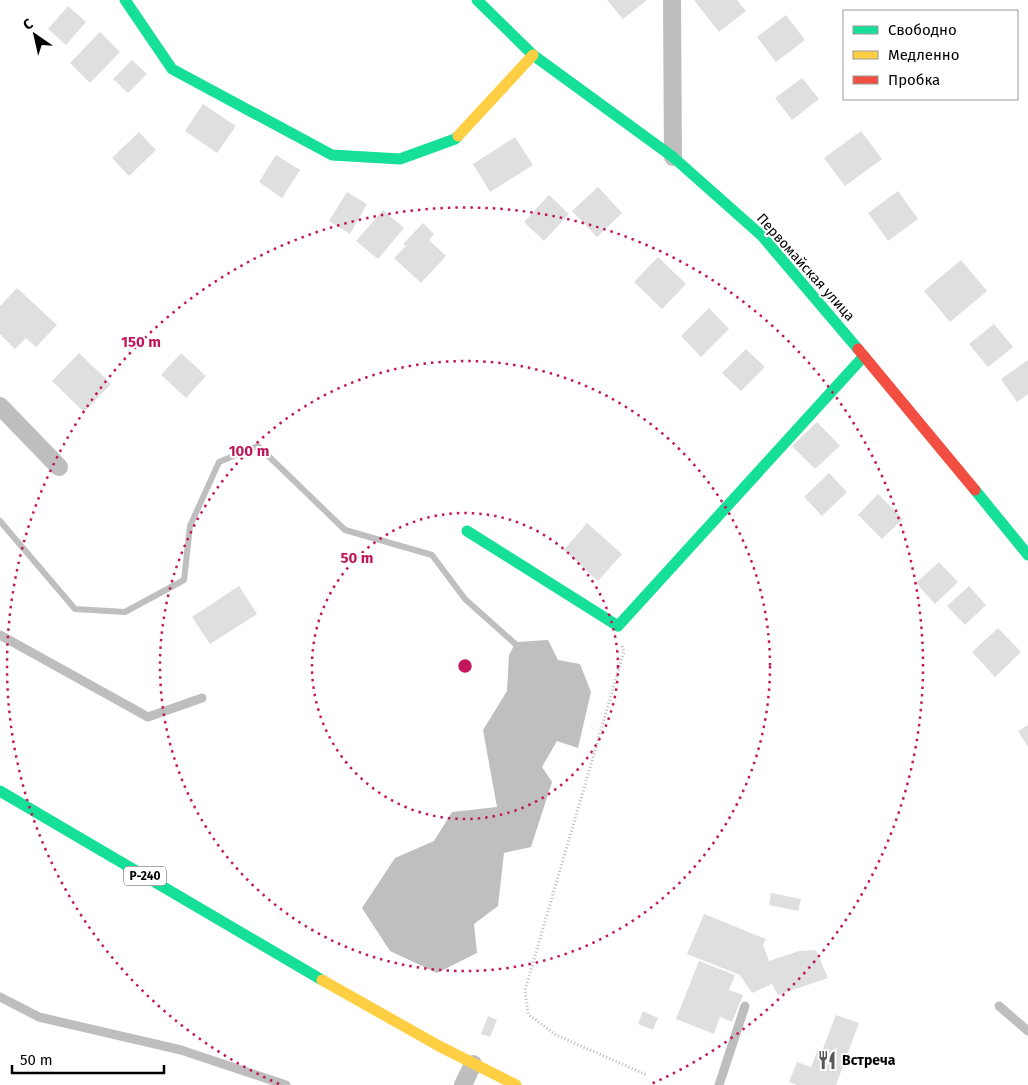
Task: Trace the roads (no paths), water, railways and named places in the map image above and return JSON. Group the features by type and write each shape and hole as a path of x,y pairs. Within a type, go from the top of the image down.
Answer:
{"street":[{"path":"125,0 172,69 332,155 400,159 455,139 533,55"},
{"name":"Первомайская улица","path":"477,0 533,55 673,157 762,236 943,449 1028,555"},
{"path":"672,0 673,157"},
{"path":"467,531 618,626 864,356"},
{"path":"0,406 58,467"},
{"name":"Р-240","path":"0,791 289,961 473,1064 516,1085"},
{"path":"463,1085 473,1064"}],"lane":[{"path":"0,635 148,717 202,698"},
{"path":"0,996 40,1017 181,1050 286,1085"},
{"path":"719,1085 745,1006"},
{"path":"999,1006 1028,1031"}],"waterway":[{"path":"0,521 75,609 125,612 184,580 190,526 219,462 258,446 345,530 432,555 465,599 521,649"}],"place":[{"name":"Встреча","path":"827,1060"}]}
